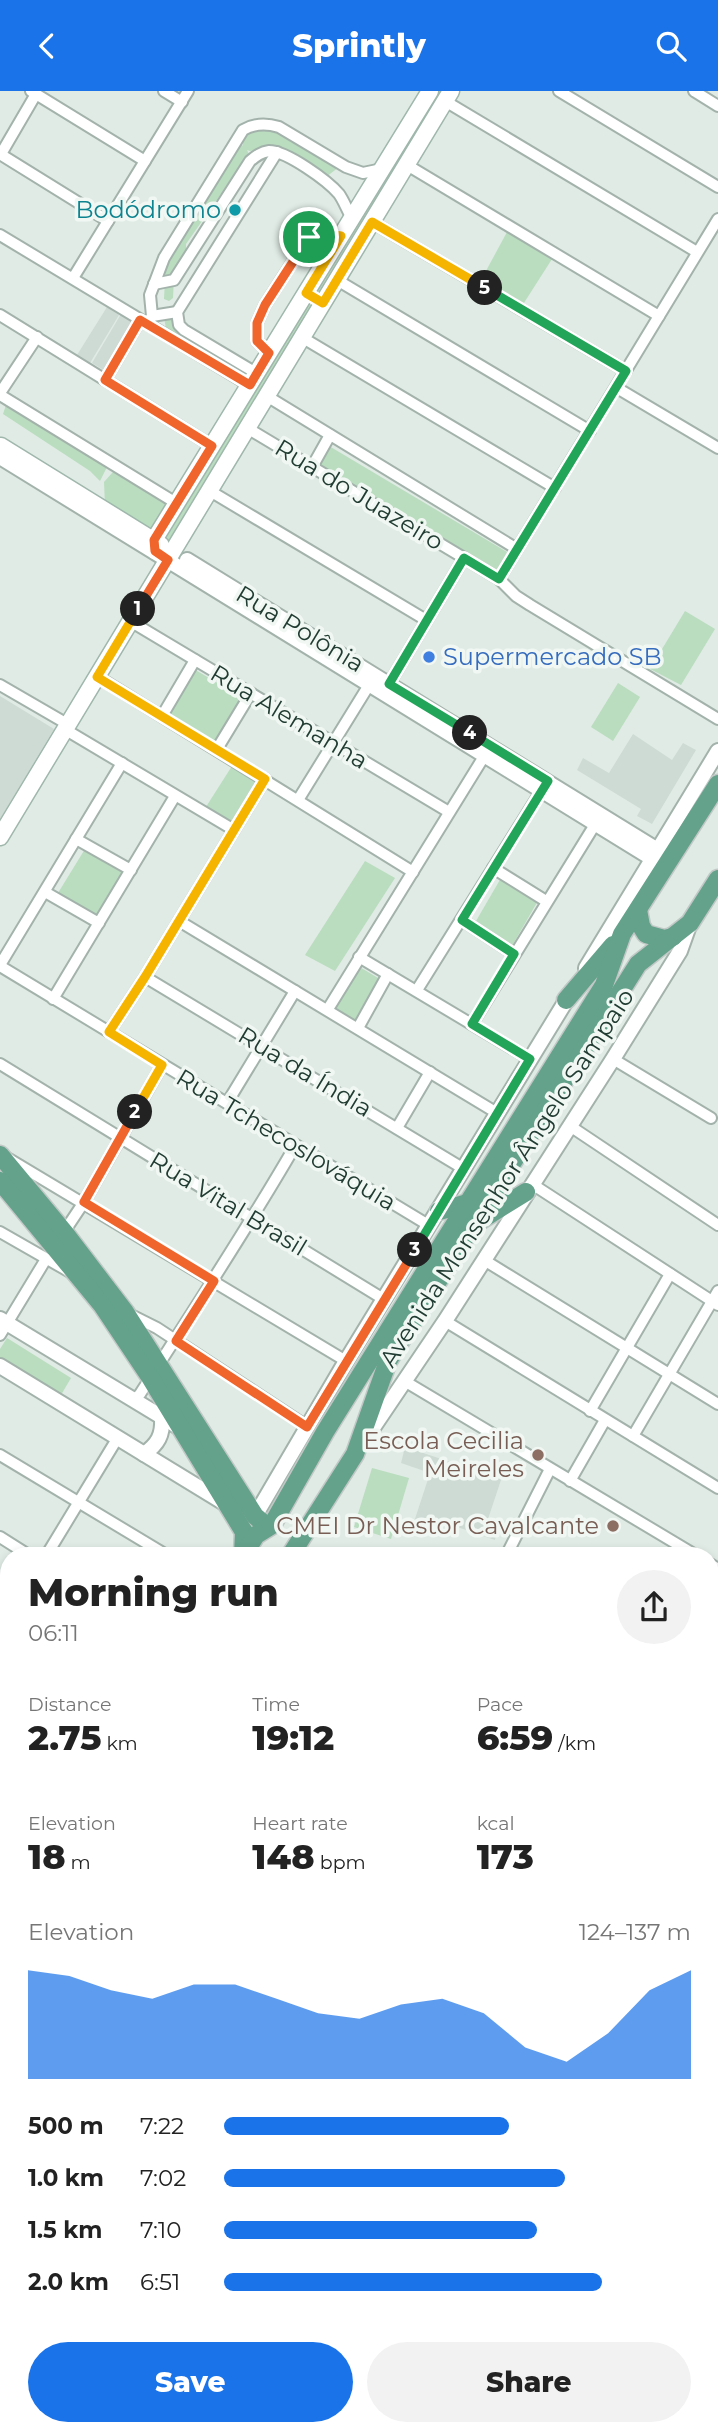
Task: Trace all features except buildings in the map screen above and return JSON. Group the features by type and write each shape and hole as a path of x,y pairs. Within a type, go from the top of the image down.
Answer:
{"main road":[{"path":"0,837 130,621 162,551 176,503 430,91"},
{"path":"162,551 210,491 265,395 303,338 448,96"},
{"name":"Rua Polônia","path":"0,449 162,551"},
{"name":"Avenida Monsenhor Ângelo Sampaio","path":"249,1547 325,1432 604,985 622,934 638,910 662,858 710,809 718,784"},
{"name":"Avenida Monsenhor Ângelo Sampaio","path":"295,1547 355,1454 388,1361 638,964 690,923 715,889"},
{"path":"638,910 641,926 646,934 664,939 673,937"},
{"path":"566,1000 622,934"},
{"path":"0,1155 64,1231 125,1312 181,1429 244,1532 243,1547"},
{"path":"0,1181 155,1371 264,1523 282,1536 286,1547"},
{"path":"473,1225 529,1188"},
{"path":"434,1218 468,1203"}],"street":[{"path":"164,91 182,102"},
{"path":"73,278 188,91"},
{"path":"559,91 718,187"},
{"path":"694,91 718,106"},
{"path":"108,221 0,154 34,92 145,161"},
{"path":"448,96 697,252"},
{"path":"105,380 146,320 150,295 164,258 238,136 249,127 268,124 279,127 356,171 370,173 382,169"},
{"path":"154,284 174,280 179,275 250,161 264,152 277,152 328,184 342,199 352,218"},
{"path":"253,379 186,332 179,325 177,312 277,152"},
{"path":"407,165 659,316"},
{"path":"499,579 718,219"},
{"path":"372,222 626,371"},
{"path":"269,353 257,341 257,323 294,257 309,237 322,233 341,236"},
{"path":"0,235 253,379"},
{"path":"337,280 590,431"},
{"path":"306,293 323,303"},
{"path":"146,320 177,312"},
{"path":"0,315 212,446"},
{"path":"37,337 0,394 176,503"},
{"path":"303,338 555,488"},
{"path":"617,388 718,448"},
{"name":"Rua do Juazeiro","path":"265,395 517,549"},
{"name":"Rua do Juazeiro","path":"247,428 499,579 516,596 530,605 718,719"},
{"path":"313,467 330,435"},
{"path":"210,491 426,620"},
{"name":"Rua Polônia","path":"162,551 389,684 487,751"},
{"name":"Rua Polônia","path":"162,551 369,685 487,751 662,858"},
{"path":"389,684 464,558"},
{"name":"Rua Alemanha","path":"130,621 449,812"},
{"path":"162,716 195,660"},
{"path":"97,677 413,872"},
{"path":"0,685 234,830"},
{"path":"298,800 369,685"},
{"path":"216,749 251,693"},
{"path":"328,1009 487,751"},
{"name":"Avenida Monsenhor Ângelo Sampaio","path":"264,1523 307,1427 566,1000 662,858 718,751"},
{"path":"0,965 122,763"},
{"path":"109,1032 265,779"},
{"path":"417,990 545,786"},
{"path":"53,999 176,796"},
{"path":"472,1024 598,819"},
{"path":"76,839 131,870"},
{"path":"493,868 546,901"},
{"path":"44,892 99,923"},
{"path":"462,920 514,954"},
{"path":"179,921 497,1113"},
{"name":"Avenida Monsenhor Ângelo Sampaio","path":"355,1454 406,1382 613,1059 674,960 690,923"},
{"path":"359,957 530,1059"},
{"name":"Rua Tchecoslováquia","path":"0,965 295,1146 434,1218"},
{"path":"358,1028 388,974"},
{"name":"Rua da Índia","path":"145,977 464,1169"},
{"path":"227,1103 295,991"},
{"path":"613,1059 711,1118"},
{"name":"Rua Vital Brasil","path":"0,1064 385,1300"},
{"path":"64,1231 84,1202 162,1065"},
{"path":"397,1128 430,1072"},
{"path":"570,1126 718,1225"},
{"path":"134,1400 141,1394 176,1341 295,1146"},
{"path":"0,1155 84,1202 346,1361"},
{"path":"529,1188 716,1299 633,1436"},
{"path":"0,1232 81,1278"},
{"path":"46,1259 2,1326 181,1429"},
{"path":"484,1260 718,1404"},
{"path":"590,1411 670,1274"},
{"path":"125,1312 176,1341 307,1427"},
{"path":"445,1321 718,1488"},
{"path":"0,1366 229,1506"},
{"path":"406,1382 682,1547"},
{"path":"144,1454 160,1438 162,1418"},
{"path":"570,1481 605,1420"},
{"path":"52,1547 117,1439"},
{"path":"0,1455 153,1547"},
{"path":"511,1547 550,1469"},
{"path":"0,1537 16,1547"}],"shaded area":[{"path":"107,307 119,315 90,363 77,355"},
{"path":"121,314 141,327 112,375 92,363"},
{"path":"0,696 54,729 0,819"},
{"path":"633,734 672,760 683,743 696,750 652,824 637,816 641,809 577,770 583,758 609,773"},
{"path":"405,1447 487,1474 490,1464 505,1468 487,1522 498,1525 495,1540 434,1519 430,1530 413,1525 430,1473 401,1463"}],"green space":[{"path":"435,91 447,91 323,295 314,290"},
{"path":"262,128 283,135 339,167 326,177 282,147 247,150 249,154 186,244 186,254 174,277 173,298 169,301 164,299 166,259 239,142 243,146 242,137 249,131"},
{"path":"507,232 552,259 522,306 480,282"},
{"path":"307,303 316,307 171,543 163,537"},
{"path":"173,307 179,331 193,342 251,373 248,378 166,329 163,311"},
{"path":"6,405 107,467 100,481 90,471 3,414"},
{"path":"329,446 507,552 495,576 316,467"},
{"path":"113,472 119,472 170,505 151,535 105,506 104,482"},
{"path":"685,611 715,629 681,685 650,669"},
{"path":"192,668 245,699 216,747 164,714"},
{"path":"618,683 640,697 613,741 591,727"},
{"path":"232,766 258,782 230,826 204,810"},
{"path":"85,849 127,874 102,918 58,893"},
{"path":"365,861 395,878 335,971 305,955"},
{"path":"501,878 539,899 512,946 476,921"},
{"path":"358,966 388,984 361,1029 331,1009"},
{"path":"7,1338 71,1378 58,1400 0,1366 0,1349"},
{"path":"372,1468 409,1478 391,1539 354,1527"}],"place":[{"name":"Bodódromo","path":"235,210"},
{"name":"Supermercado SB","path":"429,657"},
{"name":"Escola Cecilia Meireles","path":"538,1455"},
{"name":"CMEI Dr Nestor Cavalcante","path":"613,1526"}],"route":[{"path":"372,222 626,371 499,579 464,558 389,684 548,781 462,920 514,954 472,1024 530,1059 307,1427 176,1341 214,1281 84,1202 162,1065 109,1032 265,779 97,677 168,560 155,551 154,540 212,446 105,380 140,320 250,385 269,353 257,341 257,323 294,257 309,237 322,233 341,236 306,293 323,303 372,222"}]}
